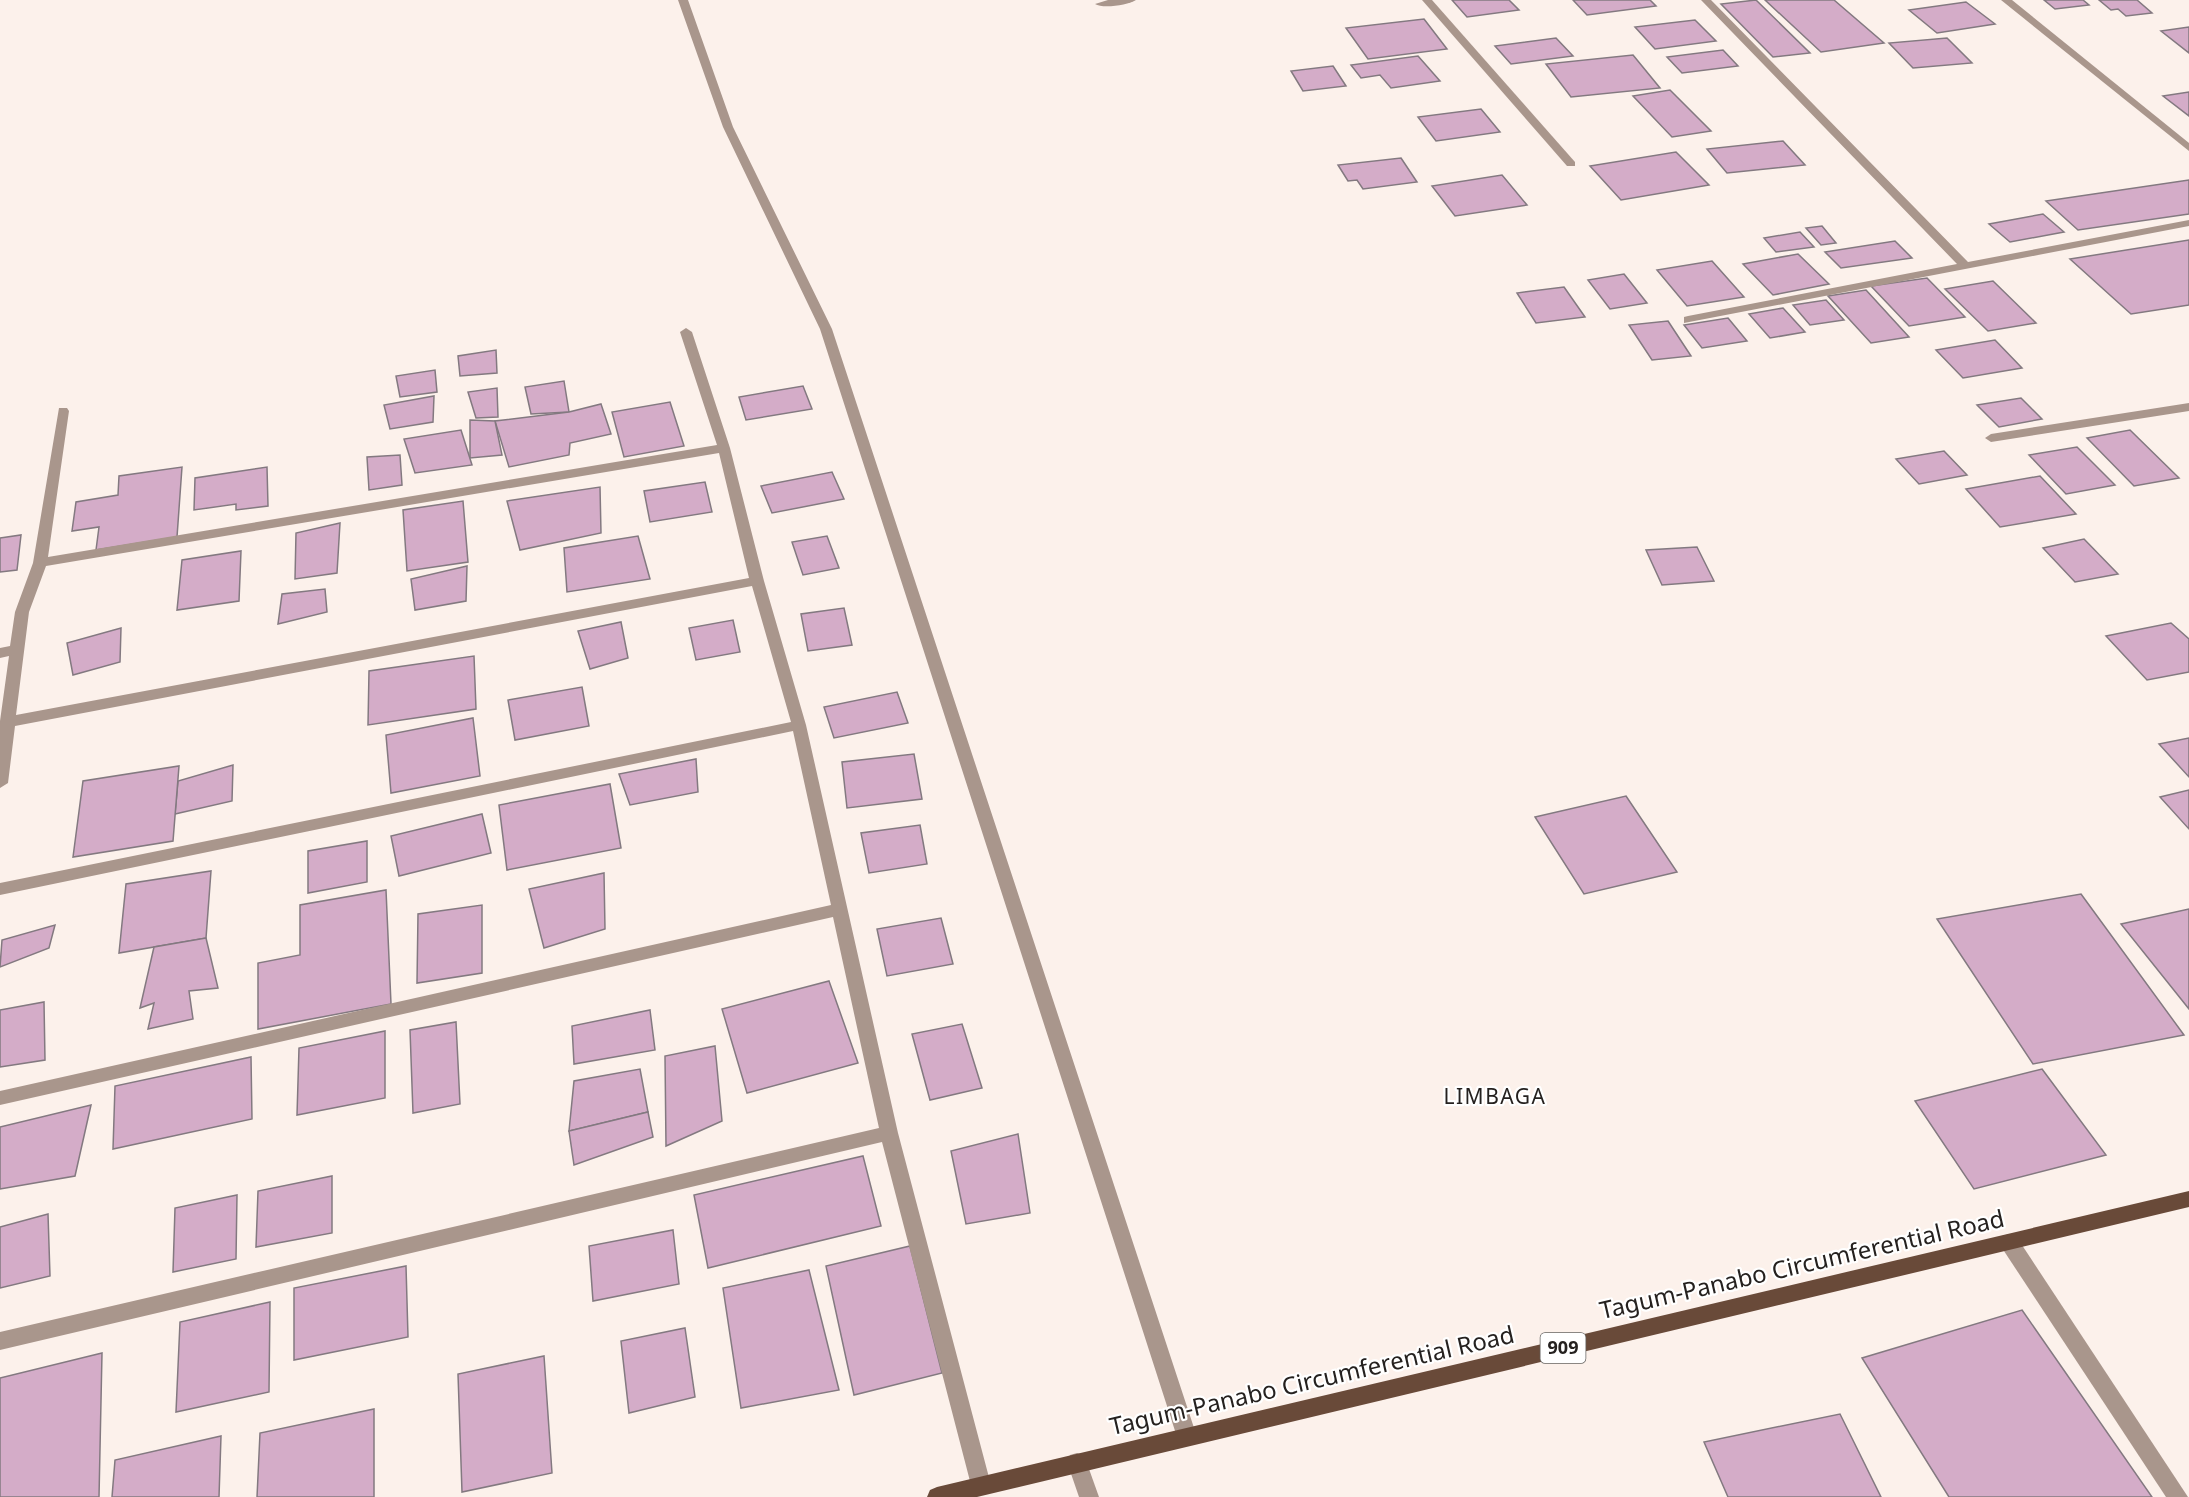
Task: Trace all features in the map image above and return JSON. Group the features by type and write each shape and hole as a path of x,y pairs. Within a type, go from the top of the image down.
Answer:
{"main road":[{"name":"Tagum-Panabo Circumferential Road","path":"937,1497 2189,1199"}],"street":[{"path":"683,0 728,127 826,329 1187,1437"},
{"path":"1100,4 1131,0"},
{"path":"1427,0 1571,164"},
{"path":"1706,0 1965,266"},
{"path":"2006,0 2189,148"},
{"path":"1688,320 2189,223"},
{"path":"686,332 724,448 757,581 799,725 889,1133 981,1485"},
{"path":"1991,438 2189,407"},
{"path":"0,783 22,612 40,563 63,411"},
{"path":"40,563 724,448"},
{"path":"7,722 757,581"},
{"path":"0,653 17,650"},
{"path":"0,889 799,725"},
{"path":"0,1098 841,909"},
{"path":"0,1341 889,1133"},
{"path":"2009,1242 2178,1497"},
{"path":"1077,1462 1089,1497"}],"building":[{"path":"1452,0 1509,0 1519,10 1467,17"},
{"path":"1573,0 1650,0 1656,6 1587,15"},
{"path":"1756,0 1810,53 1773,57 1721,4"},
{"path":"1765,0 1834,0 1884,43 1821,52"},
{"path":"2044,0 2083,0 2089,5 2055,9"},
{"path":"2099,0 2137,0 2152,13 2126,16 2118,9 2111,10"},
{"path":"1966,2 1995,24 1937,33 1909,10"},
{"path":"1424,19 1447,49 1368,59 1346,28"},
{"path":"1695,20 1716,41 1655,49 1635,27"},
{"path":"2189,27 2189,53 2161,31"},
{"path":"1556,38 1573,56 1511,64 1495,46"},
{"path":"1947,38 1972,63 1913,68 1889,43"},
{"path":"1723,50 1738,66 1682,73 1667,57"},
{"path":"1633,55 1660,88 1571,97 1546,64"},
{"path":"1418,56 1440,81 1391,88 1380,75 1361,78 1351,65"},
{"path":"1333,66 1346,86 1303,91 1291,71"},
{"path":"1670,90 1711,131 1672,137 1633,96"},
{"path":"2189,92 2189,116 2163,96"},
{"path":"1481,109 1500,132 1436,141 1418,117"},
{"path":"1783,141 1805,165 1727,173 1707,149"},
{"path":"1676,152 1709,185 1621,200 1590,166"},
{"path":"1401,158 1417,182 1363,189 1357,180 1348,181 1338,165"},
{"path":"1502,175 1527,205 1455,216 1432,186"},
{"path":"2189,180 2189,214 2078,230 2046,201"},
{"path":"2043,214 2064,232 2010,242 1989,224"},
{"path":"1822,226 1836,243 1821,245 1806,228"},
{"path":"1800,232 1814,247 1776,252 1764,238"},
{"path":"2189,240 2189,305 2131,314 2070,259"},
{"path":"1895,241 1912,258 1841,268 1825,252"},
{"path":"1798,254 1829,284 1773,295 1743,264"},
{"path":"1712,261 1744,297 1687,306 1657,270"},
{"path":"1624,274 1647,303 1610,309 1588,280"},
{"path":"1927,278 1965,317 1909,326 1871,286"},
{"path":"1993,281 2036,323 1988,331 1945,289"},
{"path":"1564,287 1585,317 1536,323 1517,293"},
{"path":"1866,290 1909,337 1871,343 1828,296"},
{"path":"1826,300 1844,320 1810,325 1793,305"},
{"path":"1783,308 1805,332 1770,338 1749,314"},
{"path":"1728,318 1747,341 1702,348 1684,325"},
{"path":"1668,321 1691,356 1652,360 1629,325"},
{"path":"1995,340 2022,368 1963,378 1936,350"},
{"path":"496,350 497,373 460,376 458,356"},
{"path":"435,370 437,392 400,397 396,376"},
{"path":"564,381 569,412 531,414 525,387"},
{"path":"803,386 812,409 746,420 739,397"},
{"path":"497,388 498,417 476,418 468,392"},
{"path":"434,396 433,422 390,429 384,405"},
{"path":"2021,398 2042,419 1999,427 1977,405"},
{"path":"670,402 684,446 624,457 612,412"},
{"path":"601,404 611,434 570,443 569,455 509,467 495,421 569,412"},
{"path":"470,420 495,421 502,455 470,458"},
{"path":"461,430 472,465 415,473 404,439"},
{"path":"2130,430 2179,478 2134,486 2087,438"},
{"path":"2077,447 2115,485 2066,494 2029,455"},
{"path":"1944,451 1967,475 1919,484 1896,459"},
{"path":"400,455 402,485 369,490 367,457"},
{"path":"182,467 177,537 96,550 99,527 72,531 76,502 118,495 119,476"},
{"path":"267,467 268,506 236,510 236,504 194,510 195,478"},
{"path":"832,472 844,499 772,513 761,486"},
{"path":"2040,476 2076,514 2000,527 1966,489"},
{"path":"705,482 712,512 650,522 644,491"},
{"path":"600,487 601,533 520,550 507,501"},
{"path":"463,501 468,562 407,571 403,510"},
{"path":"340,523 337,573 295,579 296,533"},
{"path":"21,535 17,570 0,572 0,538"},
{"path":"638,536 650,579 567,592 564,548"},
{"path":"827,536 839,568 803,575 792,542"},
{"path":"2084,539 2118,574 2075,582 2043,548"},
{"path":"1697,547 1714,581 1662,585 1646,550"},
{"path":"241,551 239,601 177,610 182,560"},
{"path":"467,566 466,601 415,610 411,579"},
{"path":"325,589 327,612 278,624 282,594"},
{"path":"844,608 852,645 808,651 801,614"},
{"path":"733,620 740,652 696,660 689,628"},
{"path":"621,622 628,658 590,669 578,631"},
{"path":"2171,623 2189,639 2189,672 2147,680 2106,636"},
{"path":"121,628 120,662 73,675 67,643"},
{"path":"474,656 476,709 368,725 369,671"},
{"path":"582,687 589,726 515,740 508,700"},
{"path":"897,692 908,723 834,738 824,707"},
{"path":"473,718 480,776 391,793 386,735"},
{"path":"2189,738 2189,777 2159,744"},
{"path":"914,754 922,799 847,808 842,762"},
{"path":"696,759 698,792 630,805 619,774"},
{"path":"233,765 232,801 175,814 178,781"},
{"path":"179,766 173,841 73,857 83,781"},
{"path":"610,784 621,848 507,870 499,805"},
{"path":"2189,790 2189,829 2160,797"},
{"path":"1626,796 1677,872 1584,894 1535,817"},
{"path":"482,814 491,853 399,876 391,836"},
{"path":"920,825 927,864 869,873 861,833"},
{"path":"367,841 367,882 308,893 308,851"},
{"path":"211,871 206,938 119,953 126,884"},
{"path":"604,873 605,929 544,948 529,889"},
{"path":"386,890 391,1004 258,1029 258,963 300,955 300,905"},
{"path":"2081,894 2184,1035 2033,1064 1937,919"},
{"path":"482,905 482,973 417,983 418,914"},
{"path":"2189,909 2189,1009 2121,924"},
{"path":"941,918 953,964 887,976 877,929"},
{"path":"55,925 49,948 0,967 2,940"},
{"path":"206,938 218,988 189,991 193,1019 148,1029 154,1003 140,1008 154,947"},
{"path":"829,981 858,1063 747,1093 722,1009"},
{"path":"44,1002 45,1060 0,1067 0,1010"},
{"path":"650,1010 655,1050 574,1064 572,1026"},
{"path":"456,1022 460,1104 413,1113 410,1030"},
{"path":"962,1024 982,1088 930,1100 912,1034"},
{"path":"385,1031 385,1098 297,1115 299,1048"},
{"path":"715,1046 722,1121 666,1146 665,1056"},
{"path":"251,1057 252,1119 113,1149 115,1086"},
{"path":"640,1069 648,1112 569,1131 574,1081"},
{"path":"2042,1069 2106,1155 1974,1189 1915,1101"},
{"path":"91,1105 75,1176 0,1189 0,1127"},
{"path":"648,1112 653,1137 574,1165 569,1131"},
{"path":"1018,1134 1030,1213 966,1224 951,1151"},
{"path":"863,1156 881,1226 708,1268 694,1195"},
{"path":"332,1176 332,1233 256,1247 258,1191"},
{"path":"237,1195 236,1259 173,1272 175,1208"},
{"path":"48,1214 50,1276 0,1288 0,1227"},
{"path":"673,1230 679,1284 593,1301 589,1246"},
{"path":"910,1246 942,1373 854,1395 826,1266"},
{"path":"406,1266 408,1337 294,1360 294,1288"},
{"path":"809,1270 839,1390 741,1408 723,1288"},
{"path":"270,1302 269,1392 176,1412 180,1322"},
{"path":"2022,1310 2152,1497 1949,1497 1862,1358"},
{"path":"685,1328 695,1397 629,1413 621,1341"},
{"path":"102,1353 99,1497 0,1497 0,1378"},
{"path":"544,1356 552,1473 462,1492 458,1374"},
{"path":"374,1409 374,1497 257,1497 260,1433"},
{"path":"1840,1414 1881,1497 1728,1497 1704,1442"},
{"path":"221,1436 219,1497 112,1497 115,1460"}],"district":[{"name":"LIMBAGA","path":"1495,1097"}]}
